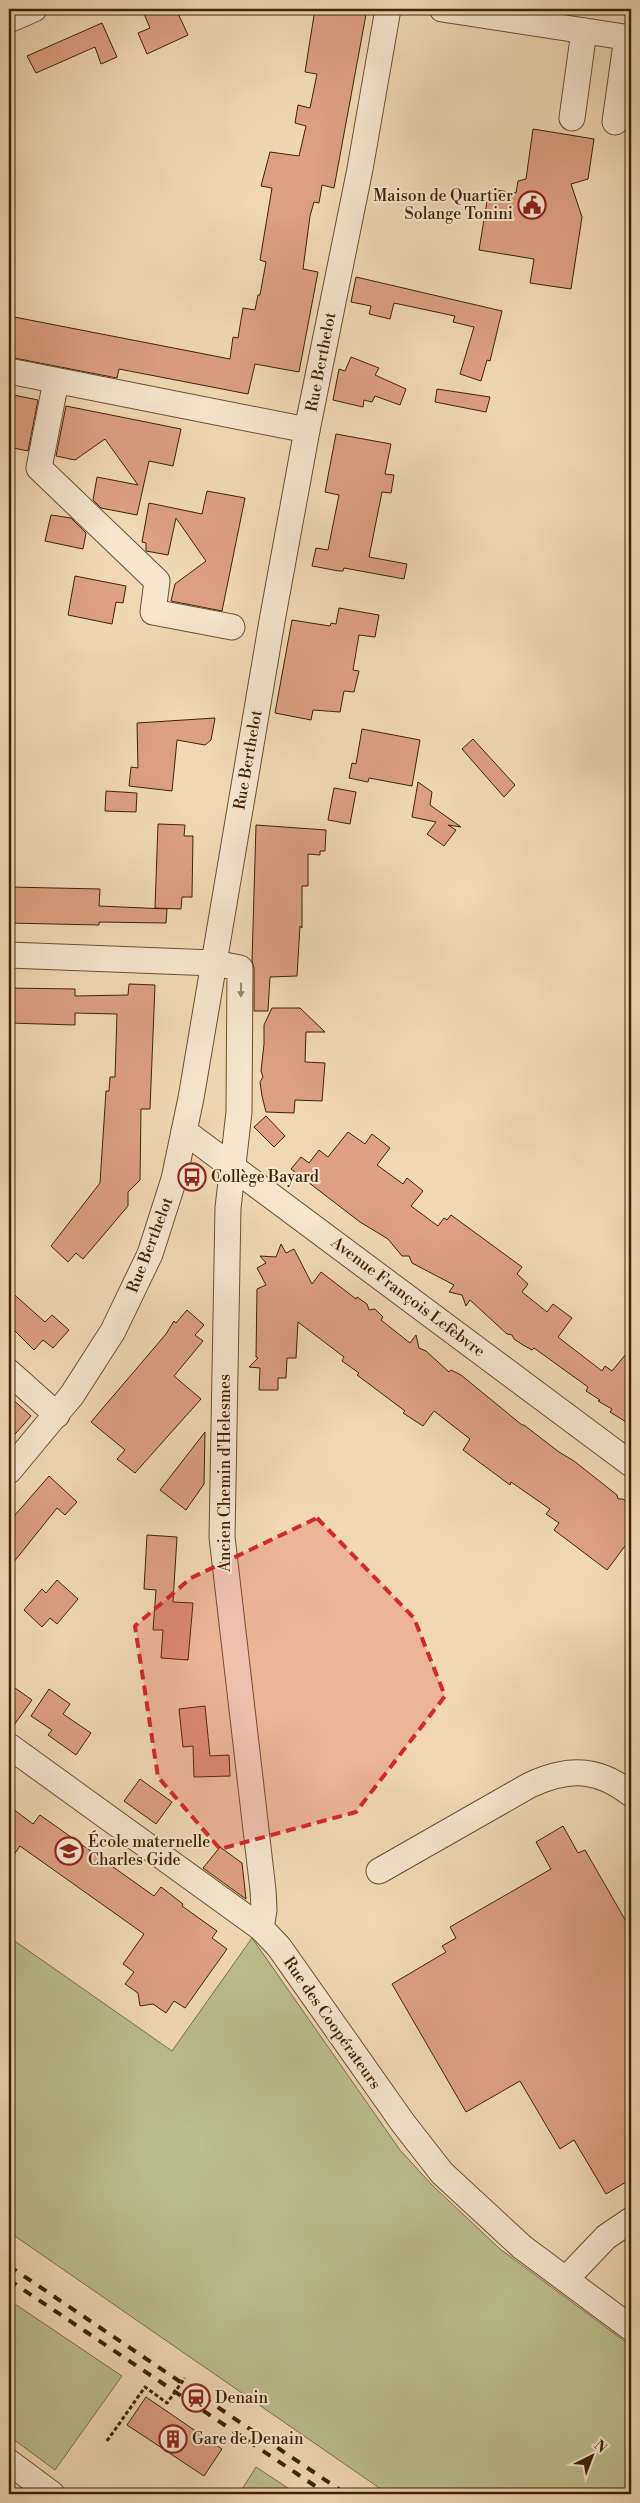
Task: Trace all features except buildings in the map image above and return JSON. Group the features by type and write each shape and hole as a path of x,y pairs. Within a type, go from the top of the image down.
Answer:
{"street":[{"path":"9,20 34,9"},
{"name":"Rue Berthelot","path":"9,1472 57,1415 102,1350 140,1277 169,1197 184,1131 214,963 270,630 307,430 360,169 388,9"},
{"path":"455,10 527,15 584,31 629,38 615,122"},
{"path":"572,118 584,31"},
{"path":"9,371 307,430"},
{"path":"56,380 39,468 157,581 153,612 232,627"},
{"path":"9,955 214,963"},
{"name":"Ancien Chemin d'Helesmes","path":"214,963 240,968 242,976 239,1112 228,1208 222,1537 263,1884 264,1910 261,1928"},
{"name":"Avenue François Lefèbvre","path":"184,1131 631,1464"},
{"path":"9,1372 57,1415"},
{"name":"Rue des Coopérateurs","path":"9,1746 261,1928 279,1947 403,2123 442,2173 522,2246 631,2328"},
{"path":"379,1871 530,1785 550,1777 572,1772 592,1774 613,1781 631,1794"},
{"path":"566,2279 606,2237 631,2220"},
{"path":"9,2462 52,2494"}],"path":[{"path":"107,2441 145,2387 167,2403 185,2378"}],"highlighted area":[{"path":"317,1518 414,1618 445,1696 356,1812 220,1849 158,1777 135,1626 191,1578"}],"green space":[{"path":"9,1937 172,2051 252,1938 400,2150 432,2185 500,2249 631,2346 631,2494 388,2494 9,2232"},
{"path":"9,2300 122,2376 55,2470 9,2436"},
{"path":"256,2467 297,2494 239,2494"}],"railway":[{"path":"9,2266 346,2494"},
{"path":"9,2280 327,2494"}],"place":[{"name":"Maison de Quartier Solange Tonini","path":"532,205"},
{"name":"Collège Bayard","path":"192,1177"},
{"name":"École maternelle Charles Gide","path":"69,1851"},
{"name":"Denain","path":"196,2398"},
{"name":"Gare de Denain","path":"173,2439"}]}
